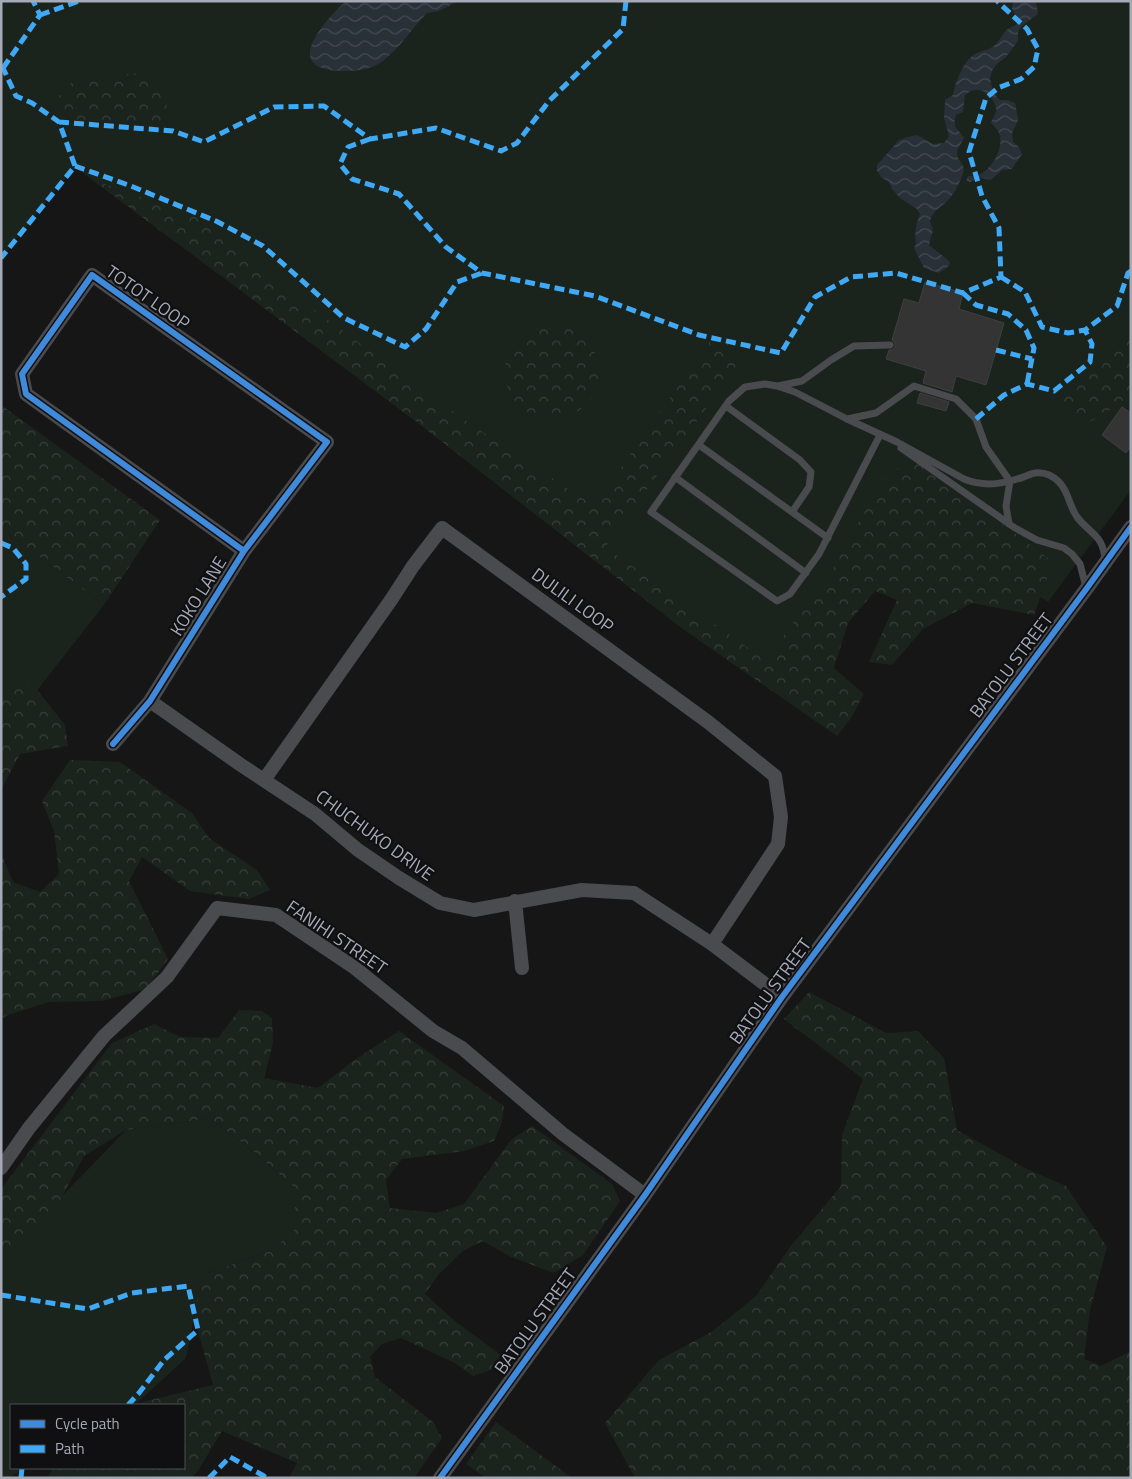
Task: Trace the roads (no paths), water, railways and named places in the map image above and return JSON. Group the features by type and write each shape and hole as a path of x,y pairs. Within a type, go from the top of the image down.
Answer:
{"street":[{"name":"TOTOT LOOP","path":"244,552 26,394 22,374 92,275 327,442"},
{"name":"KOKO LANE","path":"113,744 150,700 244,552 327,442"},
{"name":"BATOLU STREET","path":"440,1478 645,1195 782,997 1131,527"},
{"name":"DULILI LOOP","path":"264,780 413,566 442,528 708,722 775,776 781,817 778,844 712,944"},
{"name":"CHUCHUKO DRIVE","path":"150,700 315,814 358,850 440,904 474,910 582,890 634,893 712,944 782,997"},
{"path":"515,901 522,968"},
{"name":"FANIHI STREET","path":"1,1168 29,1128 104,1036 166,977 217,908 276,915 347,963 433,1031 462,1048 564,1134 645,1195"}],"lane":[{"path":"777,386 802,382 831,360 854,346 890,345"},
{"path":"880,435 819,554 790,594 777,602 651,512 729,401 746,387 765,384 795,392 873,431 973,483 984,484 1010,481 1034,473 1044,473 1052,476 1064,489 1078,518 1103,546 1105,564"},
{"path":"847,419 876,413 914,386 956,399 976,420 986,447 1010,481 1006,506 1009,524"},
{"path":"726,406 800,460 811,472 808,487 792,512"},
{"path":"873,431 1009,524 1037,540 1064,548 1080,564 1087,588"},
{"path":"699,444 828,538"},
{"path":"676,478 806,573"}],"water":[{"path":"346,1 458,1 439,11 427,13 393,52 376,65 367,69 352,71 324,69 314,63 310,55 312,44 327,21"},
{"path":"1013,1 1036,1 1038,14 1018,31 1018,41 1006,57 997,64 990,78 996,96 1000,100 1015,103 1018,119 1012,133 1013,142 1019,147 1022,154 1012,169 1002,170 991,180 982,178 970,182 966,181 968,176 976,176 987,170 998,152 1000,139 998,132 991,123 996,113 993,100 980,90 973,90 965,95 963,112 956,115 955,123 956,128 964,138 957,155 964,170 954,192 933,214 930,221 933,230 929,245 950,262 949,266 939,273 924,268 914,248 916,244 917,222 920,214 917,209 900,198 889,182 881,177 877,171 877,165 899,140 908,137 917,135 933,144 944,143 949,136 944,118 945,100 953,95 958,78 968,60 977,53 993,47 1006,30 1016,25 1018,19 1012,9"}]}
